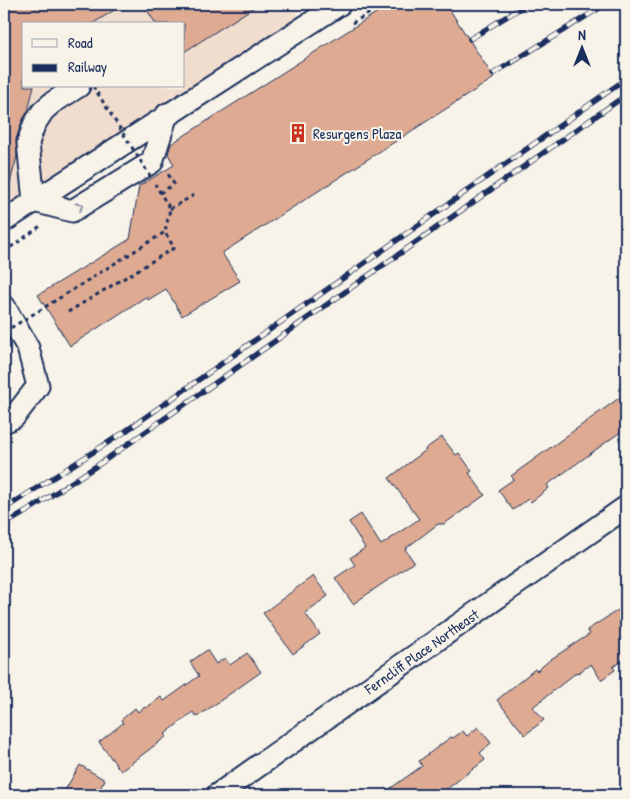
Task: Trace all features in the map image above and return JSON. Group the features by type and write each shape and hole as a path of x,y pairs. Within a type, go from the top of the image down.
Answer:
{"street":[{"path":"34,201 72,211 152,162 168,114 184,93 340,4"},
{"path":"34,201 28,143 34,125 43,111 52,103 76,88"},
{"path":"4,221 168,114"},
{"path":"4,422 14,417 38,386 28,348 5,316"},
{"name":"Ferncliff Place Northeast","path":"217,795 626,507"}],"path":[{"path":"348,25 386,4"},
{"path":"68,312 174,248 165,232 170,209 94,88"},
{"path":"160,193 174,184 166,170"},
{"path":"170,209 194,195"},
{"path":"5,316 45,307 165,232"},
{"path":"4,252 28,236"}],"shaded area":[{"path":"4,4 291,4 305,26 4,221"}],"building":[{"path":"4,4 124,4 95,22 22,22 22,88 34,88 28,111 22,121 16,139 17,156 10,183 4,183"},
{"path":"143,4 259,4 185,51 185,22 155,22"},
{"name":"Resurgens Plaza","path":"390,4 446,4 494,78 222,253 240,281 182,316 166,289 148,300 147,296 70,346 38,295 130,239 139,186 174,165 168,154 171,144"},
{"path":"626,393 626,428 547,485 549,488 531,502 528,499 513,510 498,490 514,479 511,476"},
{"path":"442,437 456,455 459,453 472,471 469,473 485,495 444,524 438,524 405,549 414,562 353,604 335,578 355,565 350,558 365,548 349,522 361,514 381,545 419,519 389,478"},
{"path":"313,576 328,596 305,613 320,634 293,654 263,613"},
{"path":"626,605 626,658 613,667 615,670 601,680 591,664 577,672 533,707 544,720 525,735 497,700 535,669 537,671 551,659 590,634 587,630"},
{"path":"207,650 216,664 225,658 230,665 247,653 261,672 197,717 193,712 165,734 167,736 121,771 99,742 123,723 121,720 135,708 138,712 161,697 164,701 199,676 190,662"},
{"path":"478,727 491,743 480,753 485,760 439,795 381,795 422,766 419,761 451,737 453,738 463,731 467,736"},
{"path":"80,765 105,780 96,795 62,795"}],"railway":[{"path":"470,39 527,4"},
{"path":"493,74 606,4"},
{"path":"4,509 123,433 626,79"},
{"path":"4,525 101,463 626,95"}],"place":[{"name":"Resurgens Plaza","path":"298,133"}]}
